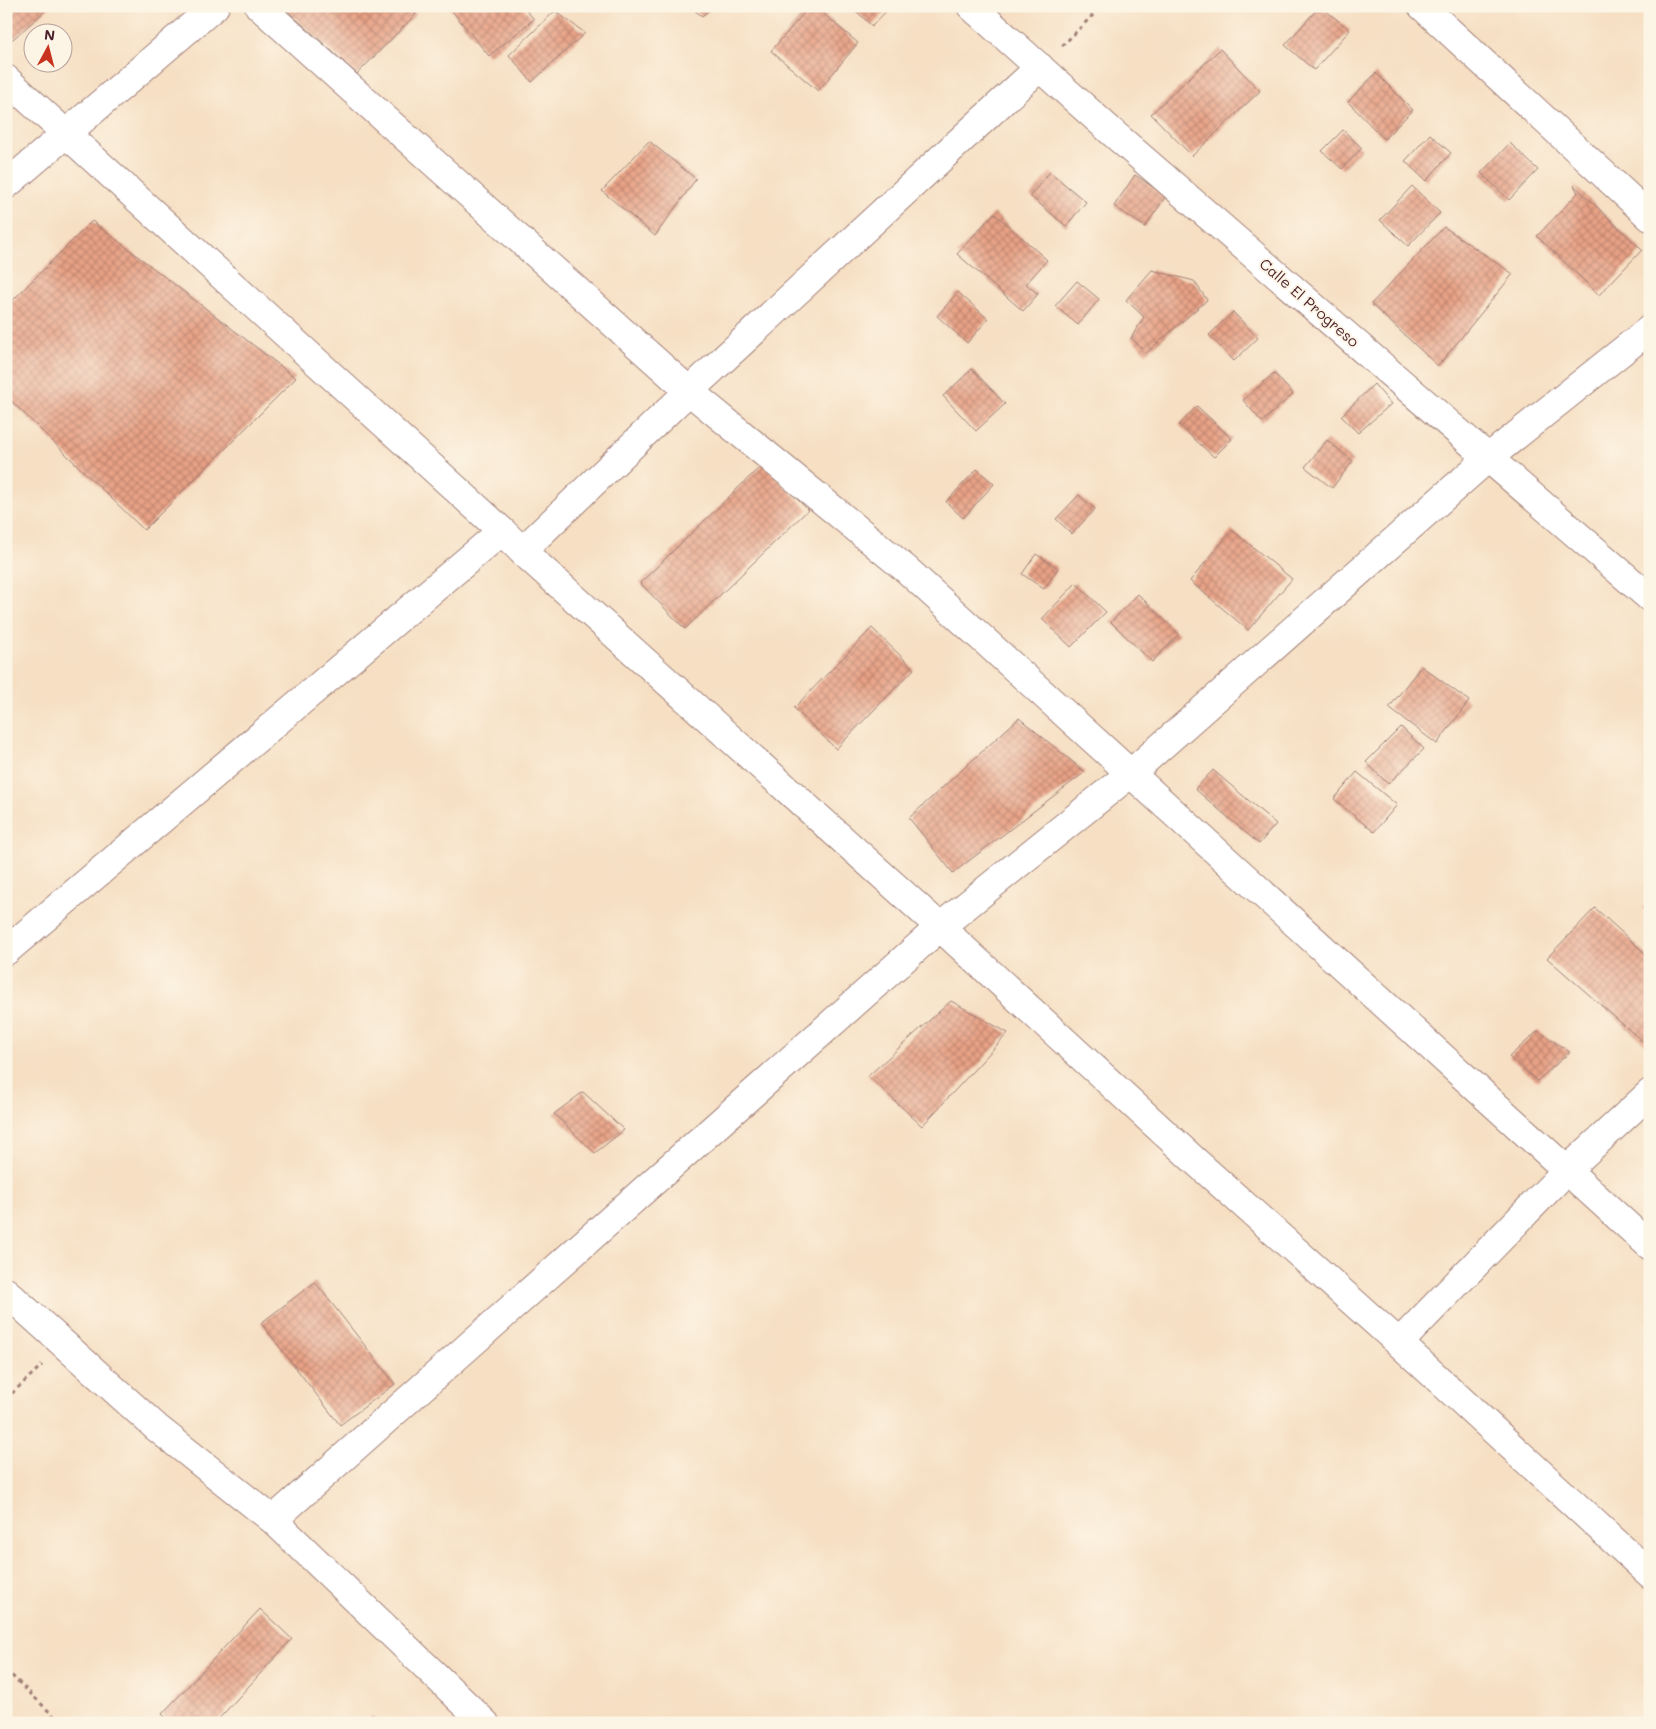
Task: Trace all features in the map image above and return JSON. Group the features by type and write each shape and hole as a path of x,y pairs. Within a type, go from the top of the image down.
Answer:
{"street":[{"path":"6,185 215,6"},
{"path":"259,6 689,391 906,570 1131,772 1650,1246"},
{"name":"Calle El Progreso","path":"971,6 1650,598"},
{"path":"1422,6 1650,217"},
{"path":"522,551 689,391 1040,67"},
{"path":"6,80 522,551 940,927 1194,1160 1399,1343 1650,1574"},
{"path":"273,1520 940,927 1131,772 1488,458 1650,329"},
{"path":"6,952 502,531"},
{"path":"1399,1343 1567,1170 1650,1093"},
{"path":"6,1292 157,1428 273,1520 485,1723"}],"path":[{"path":"1040,67 1102,6"},
{"path":"6,1399 64,1344"},
{"path":"6,1670 61,1723"}],"building":[{"path":"6,6 51,6 33,22 22,22 22,31 6,45"},
{"path":"286,6 405,6 416,14 357,74 284,8"},
{"path":"448,6 522,6 534,19 489,56"},
{"path":"689,6 714,6 702,16"},
{"path":"810,6 814,6 858,43 818,91 771,51"},
{"path":"851,6 891,6 872,26"},
{"path":"1320,6 1350,30 1314,70 1285,45"},
{"path":"555,11 585,33 532,82 509,55"},
{"path":"1220,49 1260,91 1192,156 1151,114"},
{"path":"1376,73 1413,110 1384,139 1348,102"},
{"path":"1343,130 1362,148 1342,169 1322,151"},
{"path":"1430,134 1451,153 1426,181 1405,161"},
{"path":"649,141 696,179 655,236 602,191"},
{"path":"1510,143 1538,170 1509,200 1481,173"},
{"path":"1050,172 1086,202 1066,226 1030,196"},
{"path":"1135,175 1166,196 1145,227 1114,206"},
{"path":"1574,185 1642,250 1599,295 1537,236 1578,193"},
{"path":"1412,186 1440,213 1408,246 1380,220"},
{"path":"994,213 1047,260 1026,284 1038,294 1023,311 957,254"},
{"path":"92,221 296,378 144,530 6,396 6,307"},
{"path":"1444,227 1513,274 1438,366 1371,304"},
{"path":"1152,270 1194,281 1207,300 1146,353 1131,338 1144,317 1126,300"},
{"path":"1077,281 1099,299 1078,325 1055,306"},
{"path":"958,292 988,319 967,343 937,316"},
{"path":"1233,312 1258,338 1234,361 1209,335"},
{"path":"972,369 1005,404 976,431 943,396"},
{"path":"1274,373 1293,394 1262,422 1243,400"},
{"path":"1374,384 1391,404 1358,433 1341,416"},
{"path":"1197,406 1232,439 1214,457 1179,425"},
{"path":"1327,440 1353,461 1332,488 1305,467"},
{"path":"763,464 808,510 685,629 640,583"},
{"path":"977,469 994,484 963,518 946,502"},
{"path":"1079,495 1095,509 1072,534 1056,519"},
{"path":"1232,530 1292,579 1248,630 1190,581"},
{"path":"1036,554 1058,568 1044,589 1022,574"},
{"path":"1076,583 1106,612 1071,647 1042,619"},
{"path":"1138,594 1179,634 1152,662 1111,622"},
{"path":"872,628 914,669 836,749 794,708"},
{"path":"1421,666 1469,701 1437,744 1389,708"},
{"path":"1019,718 1085,772 953,873 909,818"},
{"path":"1401,727 1424,749 1388,784 1366,762"},
{"path":"1213,770 1276,824 1259,844 1195,789"},
{"path":"1357,772 1397,805 1374,832 1334,799"},
{"path":"1650,903 1650,914 1643,908"},
{"path":"1595,908 1650,958 1650,1048 1547,958"},
{"path":"951,1001 1008,1033 922,1126 868,1076"},
{"path":"1538,1031 1570,1052 1537,1081 1509,1057"},
{"path":"583,1092 624,1130 595,1153 554,1114"},
{"path":"315,1282 395,1384 340,1425 261,1323"},
{"path":"260,1609 292,1639 215,1723 172,1723 162,1714"},
{"path":"372,1716 379,1723 366,1723"}]}
